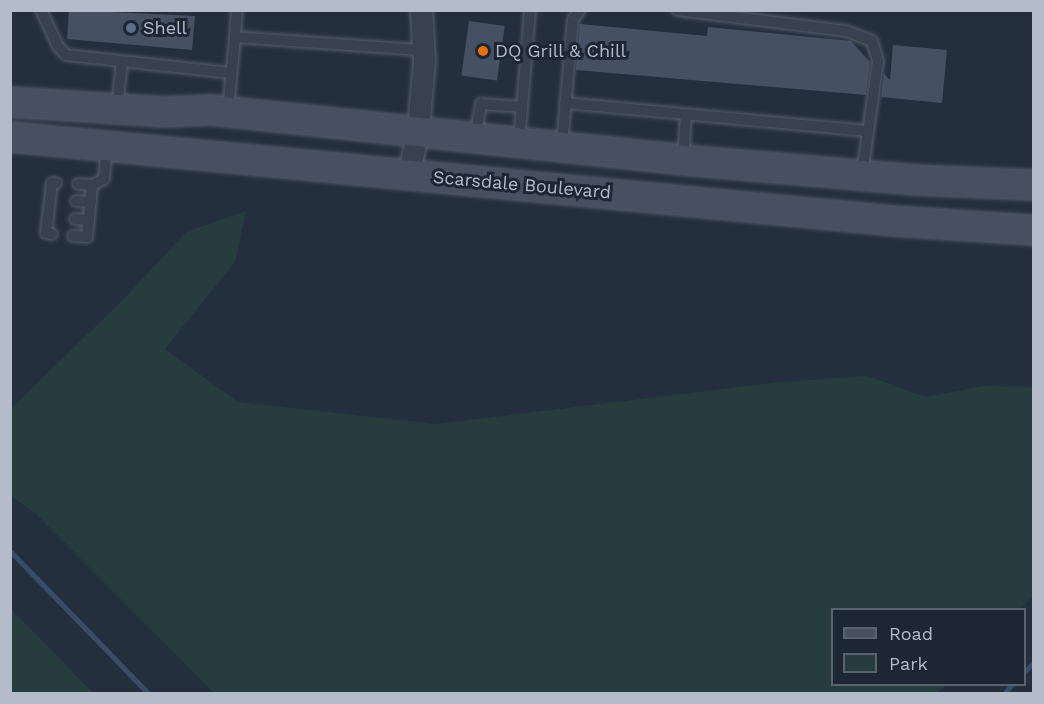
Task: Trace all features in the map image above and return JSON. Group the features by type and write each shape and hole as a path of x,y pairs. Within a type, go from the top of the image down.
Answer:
{"main road":[{"path":"10,102 117,109 228,112 418,130 518,144 683,160 862,176 1034,185"},
{"name":"Scarsdale Boulevard","path":"10,137 893,222 1034,230"}],"street":[{"path":"408,176 418,130 423,50 421,10"}],"lane":[{"path":"41,10 57,45 66,55 231,73"},
{"path":"518,144 530,10"},
{"path":"561,148 573,19 580,10"},
{"path":"677,10 864,35 878,51 862,176"},
{"path":"228,112 235,37 233,11"},
{"path":"235,37 423,50"},
{"path":"117,109 122,61"},
{"path":"565,103 868,131"},
{"path":"475,139 480,104 522,107"},
{"path":"683,160 686,114"},
{"path":"78,184 92,185 104,179 107,147"},
{"path":"52,234 46,233 50,216 52,183 56,183"},
{"path":"73,236 87,237 92,185"},
{"path":"76,201 91,202"},
{"path":"75,219 89,220"}],"green space":[{"path":"246,211 235,262 165,349 238,402 435,424 781,382 868,376 925,397 983,386 1033,387 1033,596 1021,608 831,608 831,686 945,686 937,693 214,693 35,513 11,496 11,408 119,304 186,232"},
{"path":"11,609 93,693 11,693"}],"building":[{"name":"Shell","path":"69,10 195,16 192,50 67,39"},
{"name":"DQ Grill & Chill","path":"469,21 505,26 497,80 461,75"},
{"path":"580,24 707,36 708,27 851,41 870,62 866,95 576,70"},
{"path":"893,45 947,50 942,103 881,97 884,74 890,80"}],"waterway":[{"path":"10,551 149,694"},
{"path":"1026,670 1034,662"},
{"path":"1004,694 1010,686"}],"place":[{"name":"Shell","path":"131,28"},
{"name":"DQ Grill & Chill","path":"483,51"}]}
